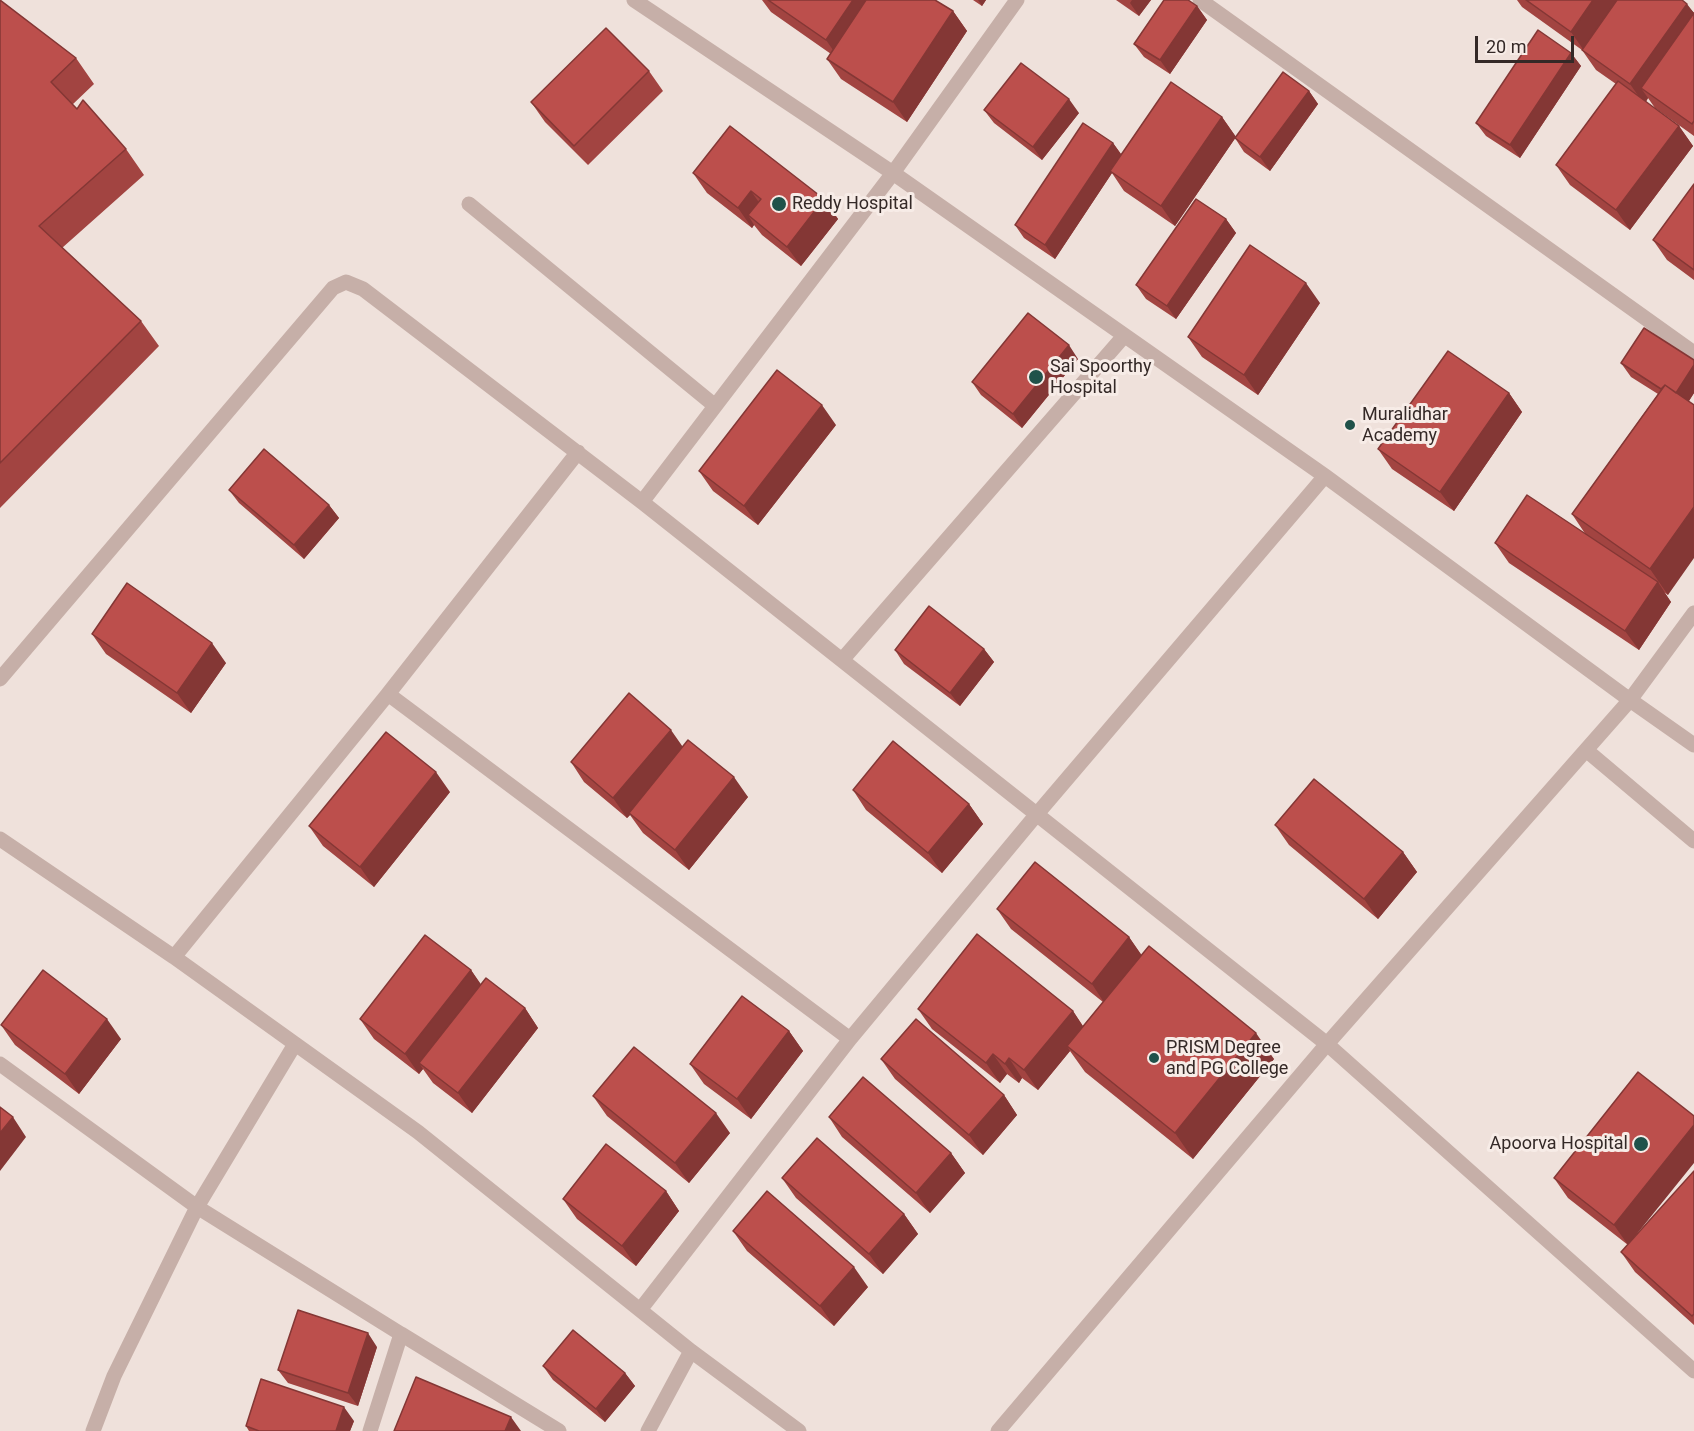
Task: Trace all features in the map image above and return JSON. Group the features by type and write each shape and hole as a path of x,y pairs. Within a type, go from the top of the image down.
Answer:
{"street":[{"path":"634,0 893,173 1325,476 1694,745"},
{"path":"642,502 893,173 1017,0"},
{"path":"1200,0 1694,353"},
{"path":"470,204 714,405"},
{"path":"0,680 333,288 346,282 363,289 578,452 1328,1044 1694,1371"},
{"path":"842,660 1124,336"},
{"path":"174,957 388,694 578,452"},
{"path":"640,1310 850,1039 1037,813 1325,476"},
{"path":"998,1431 1328,1044 1630,700 1694,613"},
{"path":"388,694 850,1039"},
{"path":"1586,750 1694,842"},
{"path":"0,839 174,957 418,1132 691,1351 799,1431"},
{"path":"93,1431 114,1377 197,1207 296,1044"},
{"path":"0,1064 197,1207 558,1431"},
{"path":"370,1431 401,1334"},
{"path":"648,1431 691,1351"}],"building":[{"path":"0,0 76,58 51,82 77,109 83,100 126,149 39,226 141,321 0,463"},
{"path":"768,0 853,0 826,40"},
{"path":"866,0 935,0 953,11 893,102 827,59"},
{"path":"1164,0 1188,0 1197,6 1160,60 1134,44"},
{"path":"1526,0 1593,0 1571,32"},
{"path":"1617,0 1682,0 1687,4 1630,84 1582,50"},
{"path":"1694,13 1694,121 1692,124 1641,88"},
{"path":"606,28 649,71 574,146 531,102"},
{"path":"1538,30 1571,53 1510,145 1476,123"},
{"path":"1021,63 1069,99 1033,147 984,110"},
{"path":"1283,72 1309,91 1260,157 1235,138"},
{"path":"1618,81 1679,126 1616,210 1556,165"},
{"path":"1171,82 1222,117 1161,206 1110,171"},
{"path":"1083,123 1113,143 1045,245 1015,225"},
{"path":"730,126 824,199 787,247 748,215 761,199 751,191 738,208 693,173"},
{"path":"1694,184 1694,270 1653,240"},
{"path":"1196,199 1226,219 1167,306 1136,285"},
{"path":"1250,245 1306,283 1244,375 1188,337"},
{"path":"1028,313 1069,345 1013,414 972,382"},
{"path":"1644,328 1694,360 1694,365 1676,393 1665,385 1661,389 1621,363"},
{"path":"1448,351 1509,393 1440,492 1378,449"},
{"path":"777,370 822,405 744,506 699,471"},
{"path":"1665,385 1694,405 1694,507 1650,569 1572,514"},
{"path":"264,449 329,505 294,545 229,490"},
{"path":"1527,495 1658,582 1625,631 1495,543"},
{"path":"127,583 212,643 177,693 92,634"},
{"path":"929,606 984,649 950,693 895,650"},
{"path":"629,693 671,730 613,798 571,762"},
{"path":"386,732 436,772 360,867 309,826"},
{"path":"688,740 734,777 675,850 629,813"},
{"path":"893,741 969,804 928,853 853,790"},
{"path":"1314,779 1403,852 1364,899 1275,825"},
{"path":"1035,862 1129,937 1092,984 997,909"},
{"path":"977,934 1073,1011 1024,1070 1009,1058 1005,1064 993,1054 986,1063 918,1009"},
{"path":"425,935 471,970 405,1054 360,1019"},
{"name":"PRISM Degree and PG College","path":"1149,946 1256,1033 1175,1133 1067,1046"},
{"path":"43,970 107,1019 65,1074 1,1025"},
{"path":"486,978 525,1008 458,1093 419,1063"},
{"path":"742,996 789,1031 737,1099 690,1064"},
{"path":"916,1019 1004,1095 969,1135 881,1059"},
{"path":"634,1047 716,1113 675,1163 593,1096"},
{"path":"1638,1072 1694,1116 1694,1125 1614,1225 1554,1178"},
{"path":"863,1077 951,1153 916,1193 829,1117"},
{"path":"0,1107 13,1117 0,1133"},
{"path":"817,1138 904,1214 869,1254 782,1178"},
{"path":"606,1144 666,1191 622,1246 563,1199"},
{"path":"1694,1171 1694,1314 1692,1316 1621,1252"},
{"path":"767,1191 854,1267 820,1306 733,1231"},
{"path":"298,1310 368,1333 348,1393 278,1370"},
{"path":"573,1330 625,1373 596,1409 543,1366"},
{"path":"416,1377 511,1417 505,1431 394,1431"},
{"path":"261,1379 344,1407 336,1431 259,1431 246,1426"}],"place":[{"name":"Reddy Hospital","path":"779,204"},
{"name":"Sai Spoorthy Hospital","path":"1036,377"},
{"name":"Muralidhar Academy","path":"1350,425"},
{"name":"PRISM Degree and PG College","path":"1154,1058"},
{"name":"Apoorva Hospital","path":"1641,1144"}]}
